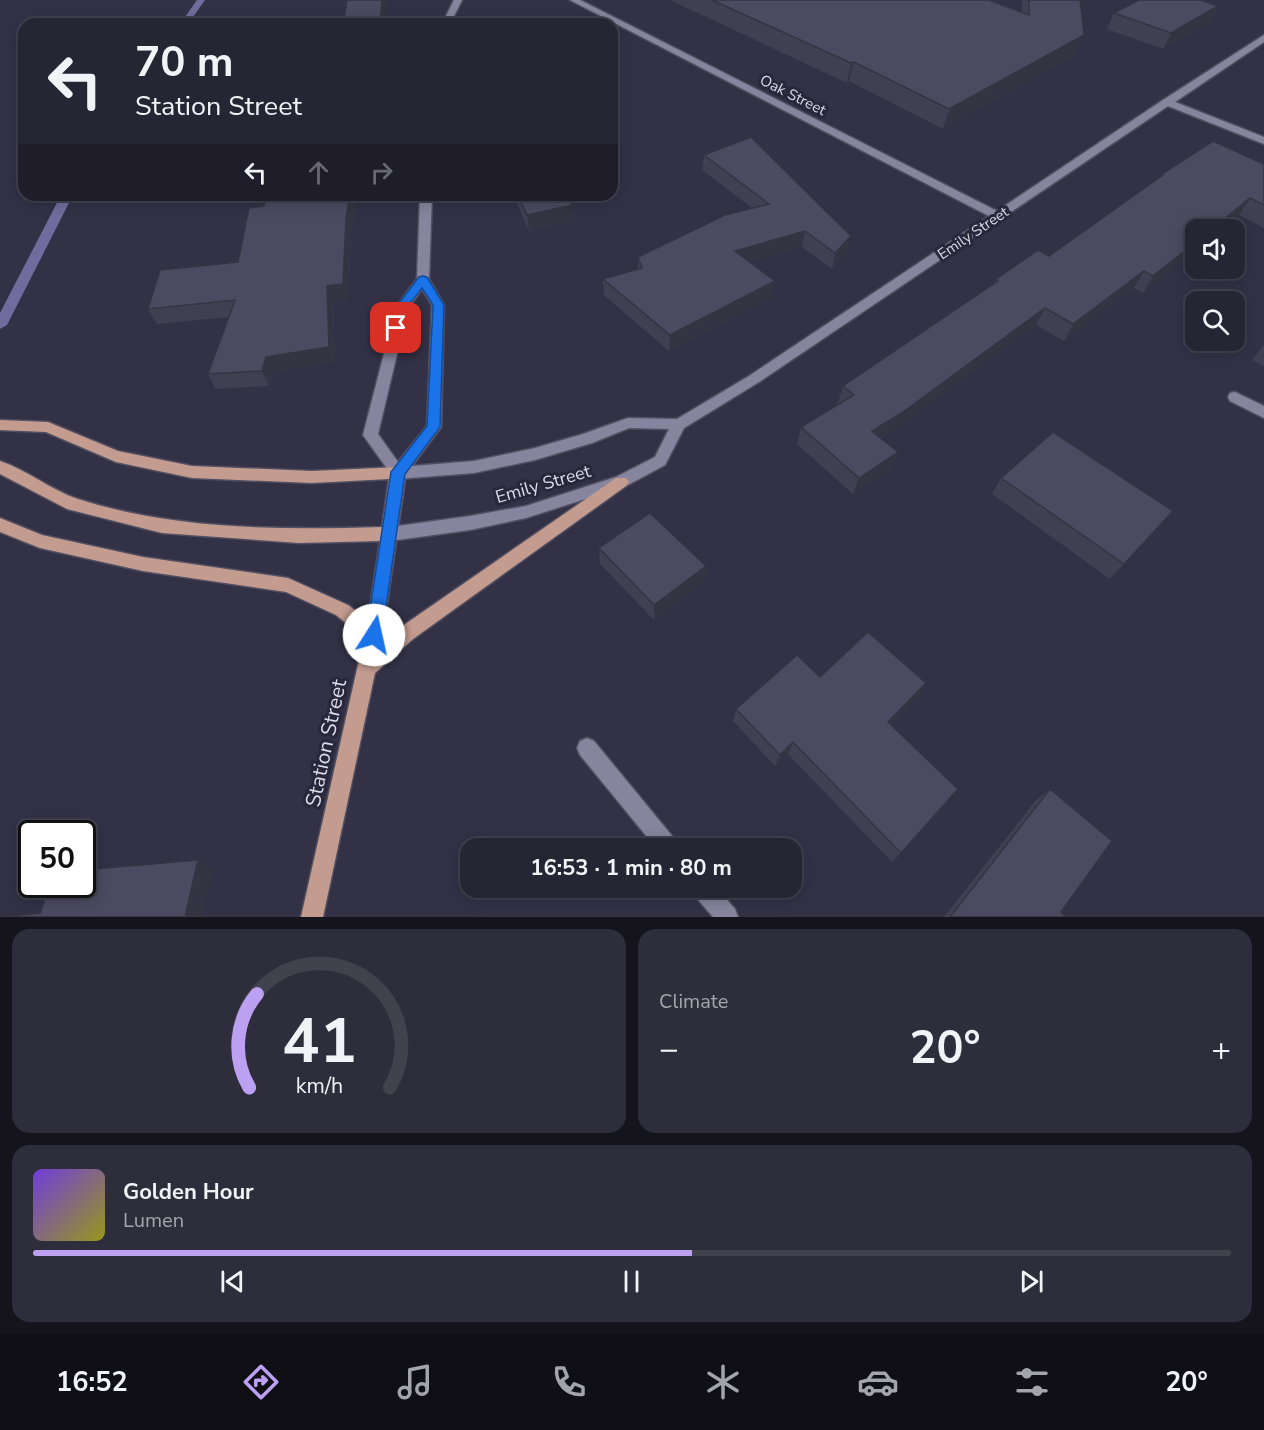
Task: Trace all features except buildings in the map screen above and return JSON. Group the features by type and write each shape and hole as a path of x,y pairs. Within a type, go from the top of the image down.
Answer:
{"main road":[{"path":"0,425 48,427 116,456 192,472 312,477 398,472"},
{"path":"0,467 74,504 162,526 299,536 390,534"},
{"name":"Station Street","path":"312,917 374,635 398,472"},
{"path":"366,669 407,633 621,482"},
{"path":"0,525 40,541 143,564 288,585 342,610 374,635"}],"street":[{"path":"449,18 458,0"},
{"name":"Oak Street","path":"574,0 609,18"},
{"name":"Oak Street","path":"618,22 998,216"},
{"name":"Emily Street","path":"390,534 470,523 526,512 621,482 660,461 679,424 754,379 1264,38"},
{"path":"1166,102 1264,141"},
{"path":"423,279 402,307 370,435 398,472 434,427 438,305 423,279 426,201"},
{"path":"1235,397 1264,413"},
{"name":"Emily Street","path":"398,472 474,467 535,454 587,439 628,423 679,424"},
{"path":"587,748 661,838"},
{"path":"711,898 727,917"}],"waterway":[{"path":"188,18 201,0"},
{"path":"0,325 64,201"}],"route":[{"path":"374,635 398,472 434,427 438,305 423,279 402,307 396,328"}]}
